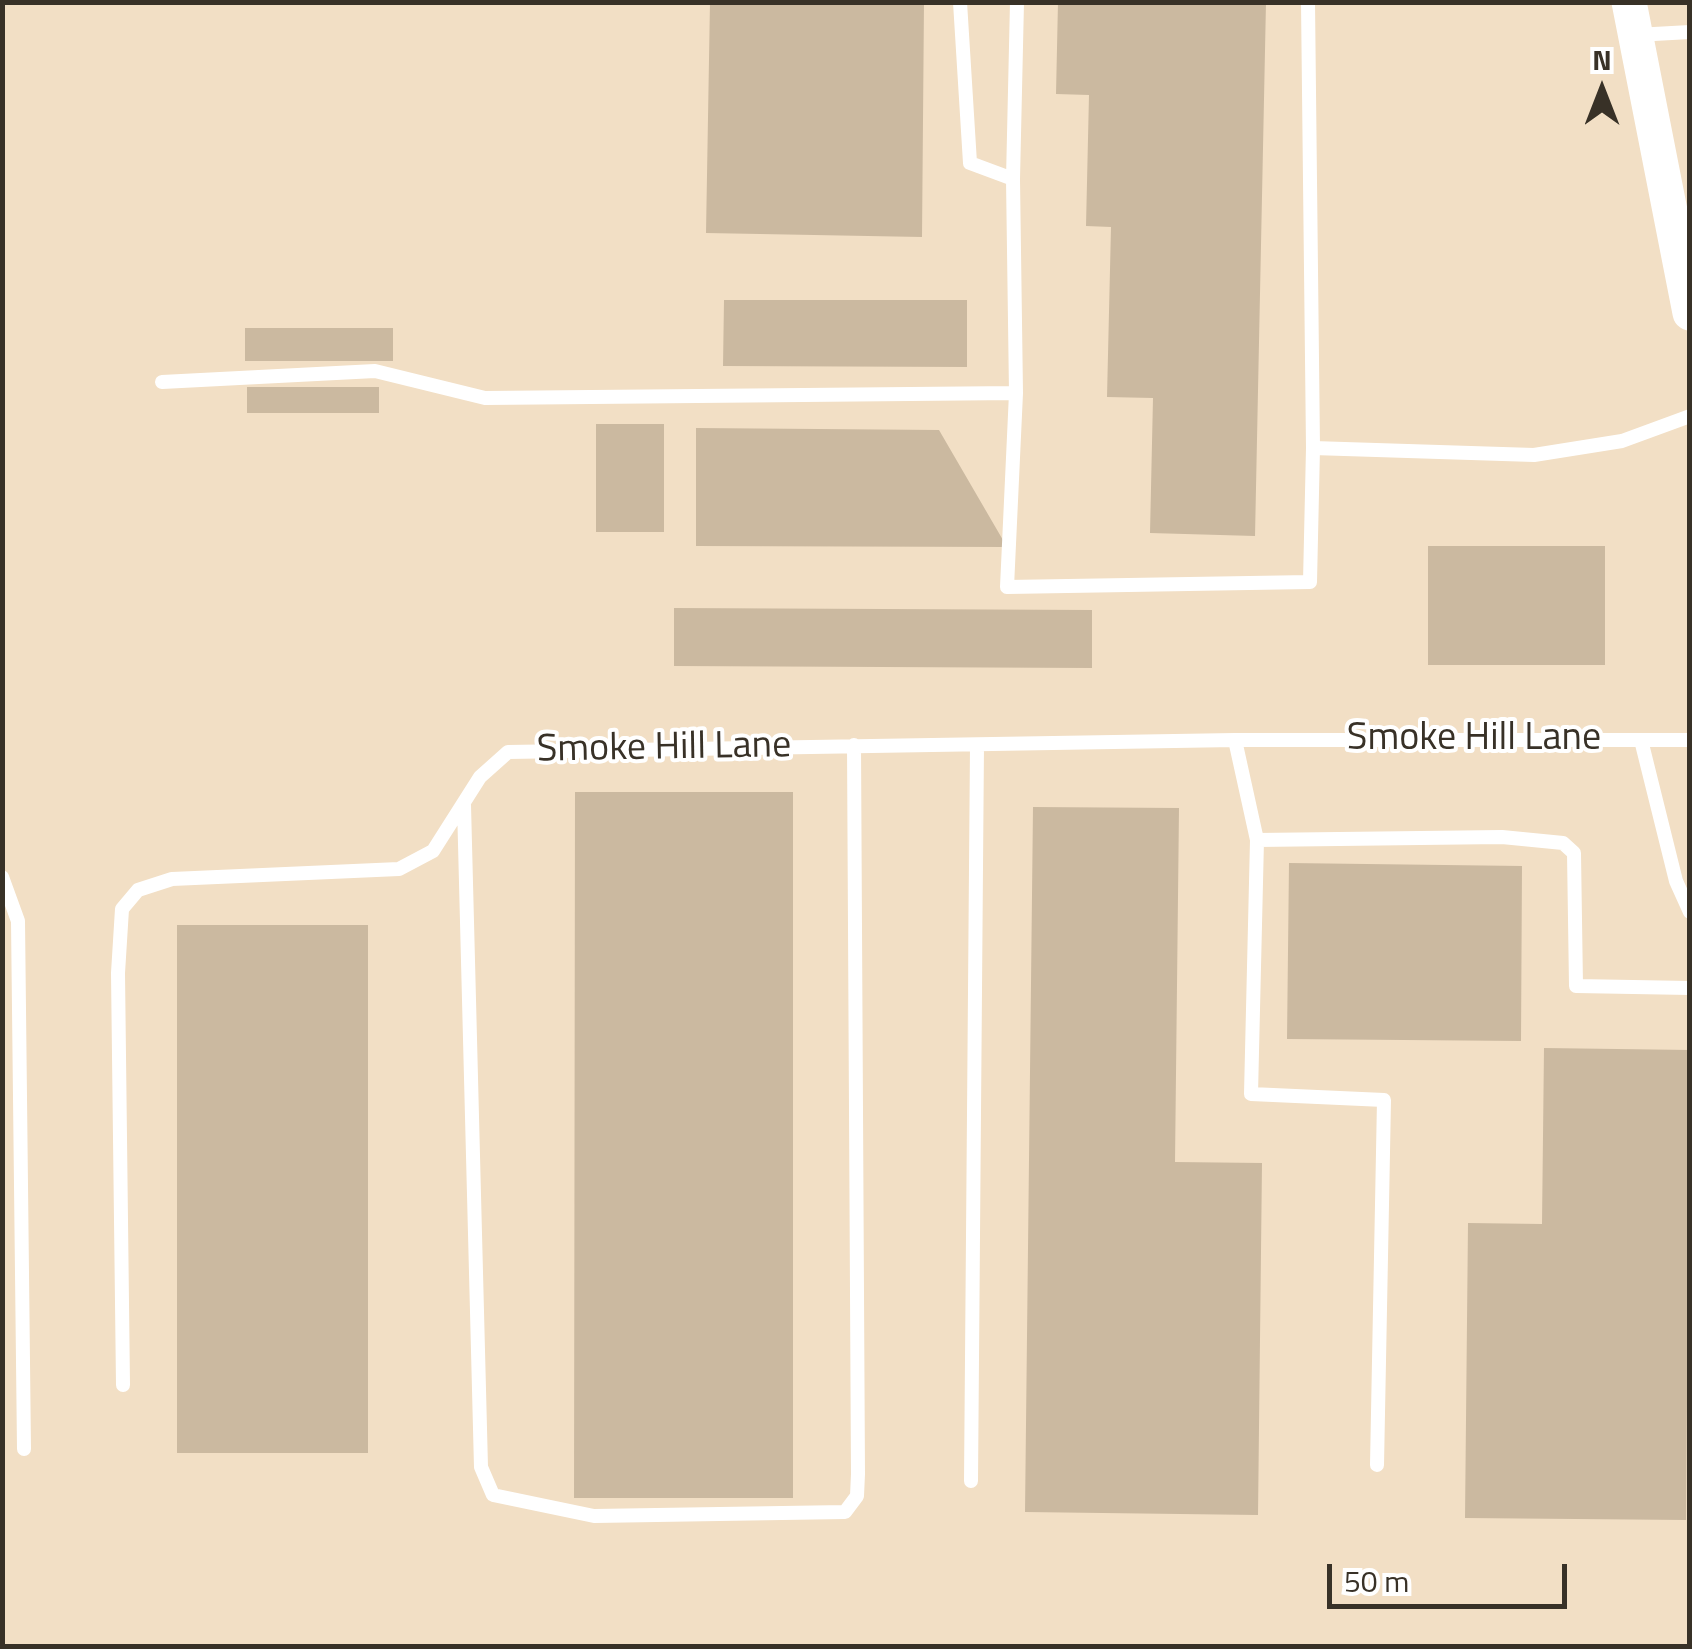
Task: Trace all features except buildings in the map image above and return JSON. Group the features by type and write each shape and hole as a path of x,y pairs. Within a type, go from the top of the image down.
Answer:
{"street":[{"path":"1632,19 1690,313"}],"lane":[{"path":"960,2 970,163 1013,179"},
{"path":"1017,2 1013,179 1016,393 1008,588 1310,582 1313,448 1308,2"},
{"path":"1632,19 1690,32"},
{"path":"162,382 375,371 484,398 1016,393"},
{"path":"1313,448 1534,455 1622,442 1690,416"},
{"path":"1235,740 1257,840 1251,1094 1384,1100 1377,1464"},
{"name":"Smoke Hill Lane","path":"123,1386 118,973 122,909 138,890 172,879 399,869 432,851 480,777 508,752 1235,740 1690,740"},
{"path":"1641,740 1676,881 1690,912"},
{"path":"464,804 480,1467 493,1494 594,1516 845,1512 857,1496 858,1474 854,745"},
{"path":"971,1480 977,745"},
{"path":"1257,840 1502,837 1563,842 1574,853 1576,986 1690,988"},
{"path":"2,877 18,921 24,1448"}]}
